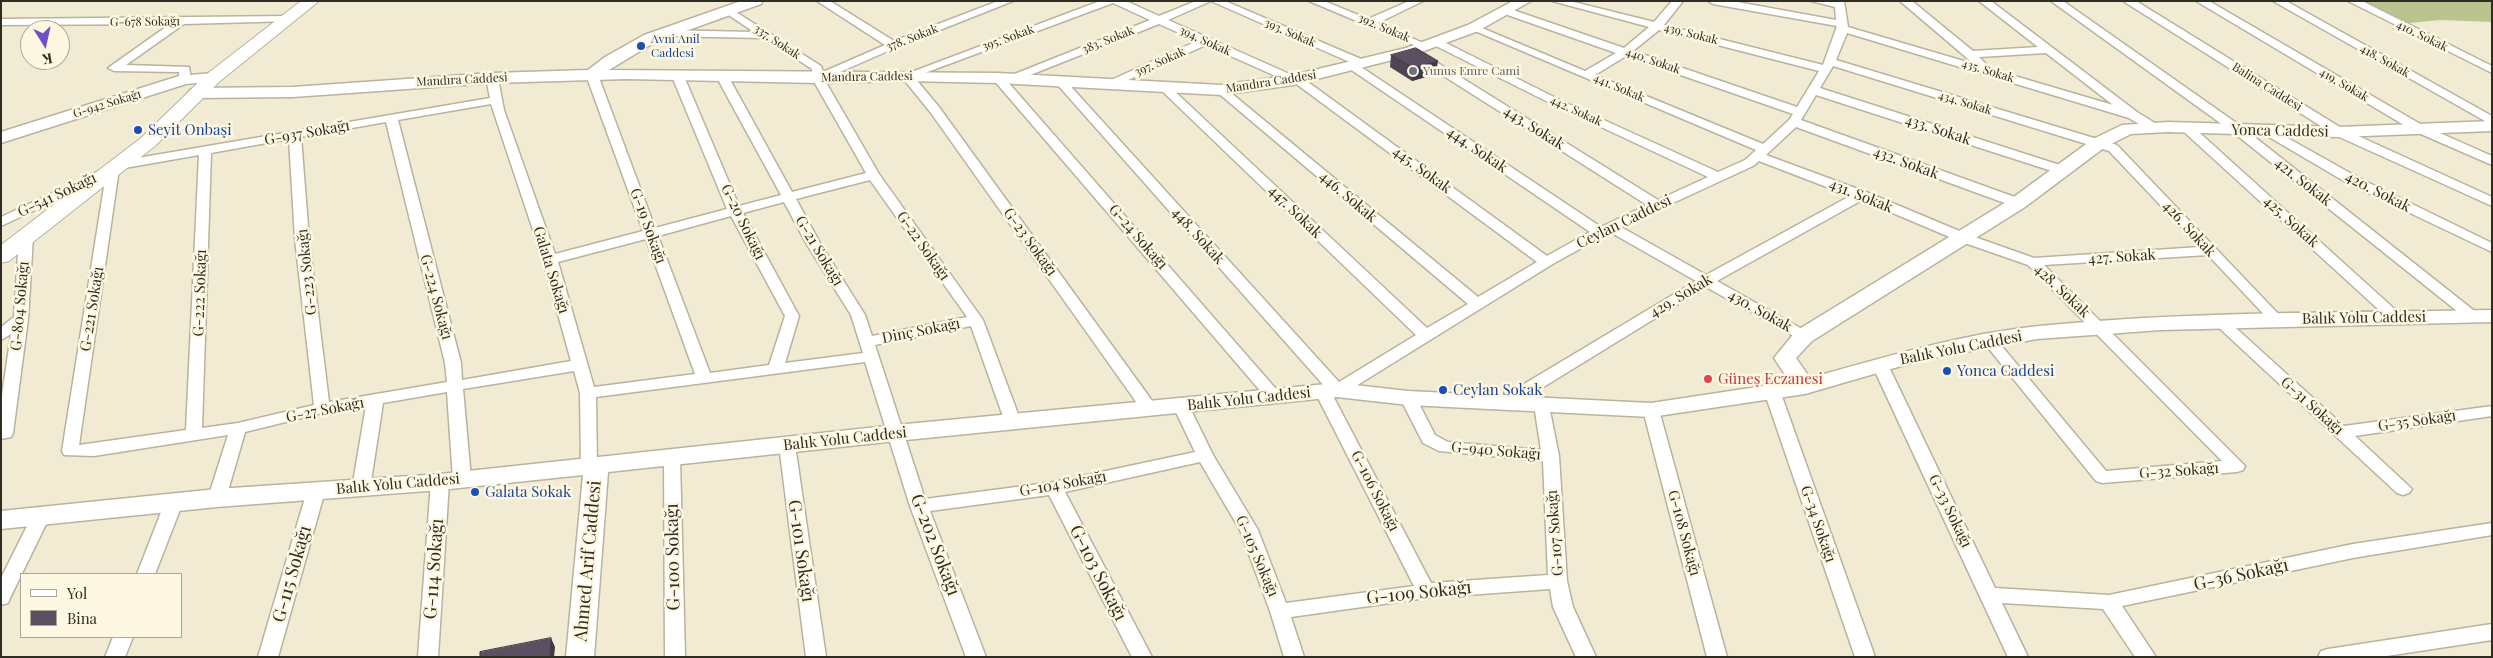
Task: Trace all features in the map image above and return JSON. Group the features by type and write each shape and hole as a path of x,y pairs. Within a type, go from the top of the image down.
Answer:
{"main road":[{"path":"1,256 148,142 191,86 213,78 311,1"}],"street":[{"path":"592,74 630,46 660,33 756,1"},
{"path":"822,1 893,45"},
{"name":"378. Sokak","path":"818,78 893,45 1008,1"},
{"name":"395. Sokak","path":"907,76 1110,1"},
{"name":"394. Sokak","path":"1117,1 1295,79"},
{"name":"383. Sokak","path":"1005,78 1206,1"},
{"name":"393. Sokak","path":"1216,1 1359,65"},
{"name":"392. Sokak","path":"1314,1 1371,22 1424,46"},
{"path":"1371,22 1418,1"},
{"name":"Mandıra Caddesi","path":"191,86 293,92 492,78 592,74 677,74 818,78 907,76 1005,78 1220,90 1295,79 1359,65 1424,46 1473,28 1524,1"},
{"name":"439. Sokak","path":"1557,1 1828,65"},
{"path":"1586,75 1627,52 1659,26 1678,1"},
{"name":"435. Sokak","path":"1713,1 1843,26 2133,115"},
{"path":"1816,1 1839,3 1843,26"},
{"path":"1905,1 1970,54 1987,71"},
{"path":"1984,1 2133,115 2154,128"},
{"name":"421. Sokak","path":"2056,1 2238,130 2482,316"},
{"name":"Balina Caddesi","path":"2128,1 2340,132 2492,202"},
{"name":"419. Sokak","path":"2201,1 2418,128 2492,161"},
{"name":"418. Sokak","path":"2278,1 2492,121"},
{"name":"410. Sokak","path":"2353,1 2492,70"},
{"name":"337. Sokak","path":"728,10 817,68 818,78"},
{"name":"440. Sokak","path":"1506,11 1627,52 1797,117"},
{"name":"G-678 Sokağı","path":"70,22 289,19"},
{"path":"181,21 114,68 185,68 191,86"},
{"name":"G-678 Sokağı","path":"1,22 20,23"},
{"path":"1,35 20,25"},
{"name":"Ceylan Caddesi","path":"1330,391 1546,262 1656,205 1718,177 1761,153 1797,117 1828,65 1843,26"},
{"name":"441. Sokak","path":"1473,28 1586,75 1761,153"},
{"path":"660,33 765,35"},
{"name":"397. Sokak","path":"1113,83 1206,41"},
{"name":"442. Sokak","path":"1424,46 1558,103 1718,177"},
{"name":"443. Sokak","path":"1424,46 1656,205"},
{"path":"1970,54 2048,50"},
{"name":"444. Sokak","path":"1359,65 1606,230"},
{"name":"434. Sokak","path":"1828,65 2099,143"},
{"name":"G-19 Sokağı","path":"592,74 650,234 690,334 704,378"},
{"name":"G-20 Sokağı","path":"677,74 734,210 792,316 775,370"},
{"name":"G-21 Sokağı","path":"722,76 787,196 858,315 896,433"},
{"name":"G-23 Sokağı","path":"907,76 935,110 1150,409"},
{"name":"Galata Sokağı","path":"492,78 496,100 550,260 588,393 593,466"},
{"name":"G-22 Sokağı","path":"818,78 873,174 976,320 1013,422"},
{"name":"G-24 Sokağı","path":"1005,78 1059,145 1275,397"},
{"name":"445. Sokak","path":"1295,79 1546,262"},
{"name":"448. Sokak","path":"1060,81 1330,391"},
{"name":"G-942 Sokağı","path":"1,138 191,86"},
{"name":"447. Sokak","path":"1164,88 1425,335"},
{"name":"446. Sokak","path":"1220,90 1476,303"},
{"name":"433. Sokak","path":"1814,90 2062,170"},
{"name":"G-937 Sokağı","path":"116,167 496,100"},
{"name":"432. Sokak","path":"1797,117 2018,203"},
{"name":"G-224 Sokağı","path":"391,118 453,363 456,386 451,480"},
{"name":"Yonca Caddesi","path":"1805,387 1785,358 1804,336 2018,203 2099,143 2128,129 2187,128 2340,132 2492,126"},
{"name":"425. Sokak","path":"2187,128 2395,317"},
{"name":"420. Sokak","path":"2268,131 2354,181 2492,248"},
{"name":"G-223 Sokağı","path":"295,134 302,239 322,408"},
{"name":"426. Sokak","path":"2099,143 2113,148 2276,320"},
{"name":"G-222 Sokağı","path":"194,435 205,150"},
{"name":"431. Sokak","path":"1761,153 1964,238"},
{"name":"G-541 Sokağı","path":"1,222 116,167"},
{"name":"G-221 Sokağı","path":"70,450 116,167"},
{"path":"550,260 873,174"},
{"name":"429. Sokak","path":"1505,403 1706,281 1861,195"},
{"name":"430. Sokak","path":"1606,230 1706,281 1804,336"},
{"name":"G-804 Sokağı","path":"3,434 21,319 26,237"},
{"name":"428. Sokak","path":"1964,238 2034,262 2101,328"},
{"name":"427. Sokak","path":"2034,262 2210,251"},
{"name":"Balık Yolu Caddesi","path":"1,520 217,498 451,480 896,433 1330,391 1408,398 1651,410 1715,402 1805,387 1920,354 2037,333 2101,328 2276,320 2482,316"},
{"path":"1,335 21,319"},
{"name":"Dinç Sokağı","path":"867,342 976,320"},
{"name":"G-31 Sokağı","path":"2222,323 2403,489"},
{"name":"G-32 Sokağı","path":"1990,342 2102,477 2238,466 2101,328"},
{"path":"588,393 870,357"},
{"name":"G-27 Sokağı","path":"70,450 94,450 238,428 322,408 579,365"},
{"name":"G-33 Sokağı","path":"1880,365 2018,657"},
{"name":"G-106 Sokağı","path":"1330,391 1426,591"},
{"name":"G-34 Sokağı","path":"1772,391 1865,657"},
{"name":"G-940 Sokağı","path":"1408,398 1428,439 1445,447 1551,456"},
{"path":"361,488 375,400"},
{"name":"G-107 Sokağı","path":"1542,405 1551,456 1558,581 1564,607 1586,657"},
{"name":"G-105 Sokağı","path":"1181,406 1205,455 1249,530 1280,611 1294,657"},
{"name":"G-108 Sokağı","path":"1651,410 1717,657"},
{"name":"G-35 Sokağı","path":"2341,432 2492,411"},
{"path":"217,498 238,428"},
{"name":"G-202 Sokağı","path":"896,433 919,506 976,657"},
{"name":"G-101 Sokağı","path":"787,446 816,657"},
{"name":"G-104 Sokağı","path":"919,506 1054,488 1205,455"},
{"name":"G-100 Sokağı","path":"672,458 675,657"},
{"name":"Ahmed Arif Caddesi","path":"580,657 593,466"},
{"name":"G-114 Sokağı","path":"428,657 451,480"},
{"name":"G-103 Sokağı","path":"1054,488 1142,657"},
{"name":"G-115 Sokağı","path":"268,657 316,491"},
{"path":"146,573 174,502"},
{"path":"1,598 41,516"},
{"name":"G-36 Sokağı","path":"1990,595 2109,602 2353,551 2492,529"},
{"name":"G-109 Sokağı","path":"1280,611 1426,591 1558,581"},
{"path":"2109,602 2146,657"},
{"path":"2328,657 2492,632"},
{"path":"115,657 123,638"}],"green space":[{"path":"2361,1 2492,1 2492,22 2441,20 2409,23"}],"building":[{"path":"1416,48 1438,61 1413,68 1391,55"},
{"path":"551,638 550,657 480,657 480,652"}],"place":[{"name":"Avni Anil Caddesi","path":"641,46"},
{"name":"Yunus Emre Cami","path":"1413,71"},
{"name":"Seyit Onbaşi","path":"138,130"},
{"name":"Yonca Caddesi","path":"1947,371"},
{"name":"Güneş Eczanesi","path":"1708,379"},
{"name":"Ceylan Sokak","path":"1443,390"},
{"name":"Galata Sokak","path":"475,492"}]}
